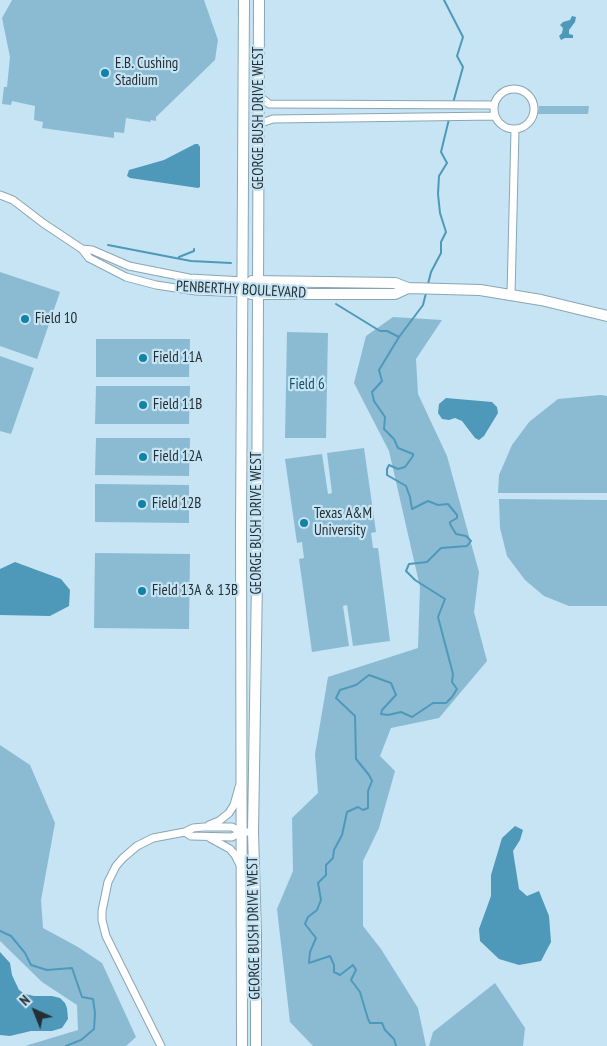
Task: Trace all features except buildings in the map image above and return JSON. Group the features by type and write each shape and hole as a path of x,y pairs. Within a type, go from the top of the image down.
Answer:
{"main road":[{"name":"GEORGE BUSH DRIVE WEST","path":"242,1046 241,777 244,0"},
{"name":"GEORGE BUSH DRIVE WEST","path":"256,1046 256,935 252,832 257,580 257,282 259,226 257,3"},
{"name":"PENBERTHY BOULEVARD","path":"244,281 395,284 408,288 480,290 511,294 607,316"},
{"name":"PENBERTHY BOULEVARD","path":"244,293 395,294 408,288"}],"street":[{"path":"518,89 530,96 534,109 533,116 525,126 515,130 502,126 494,116 494,105 498,97 504,92 518,89"},
{"path":"258,95 269,104 494,105"},
{"path":"332,104 332,118"},
{"path":"258,124 274,119 494,116"},
{"path":"511,294 515,130"},
{"name":"PENBERTHY BOULEVARD","path":"0,195 13,200 43,223 82,248 92,250 129,266 188,278 244,281"},
{"name":"PENBERTHY BOULEVARD","path":"82,248 89,258 126,277 156,285 196,291 244,293"},
{"path":"161,1046 109,943 102,920 103,901 111,874 129,852 137,846 154,838 185,832 222,819 232,809 241,777"},
{"path":"204,826 232,827 241,832"},
{"path":"185,832 191,836 232,836 241,832 252,832"},
{"path":"205,836 220,842 230,849 241,867"}],"green space":[{"name":"E.B. Cushing Stadium","path":"12,0 204,0 218,40 215,60 156,117 156,121 151,120 150,122 126,118 124,133 114,132 114,138 42,128 43,122 34,120 35,106 12,101 11,105 2,104 4,87 7,87 10,57 2,18"},
{"path":"539,106 589,106 588,114 538,114"},
{"name":"Field 10","path":"0,272 60,292 37,359 0,346"},
{"path":"393,317 442,320 416,359 418,394 447,456 479,572 474,612 487,661 439,718 391,728 380,756 395,771 379,828 363,861 363,926 381,949 418,1008 426,1046 313,1046 290,1022 277,909 293,871 292,818 318,793 315,754 328,677 418,648 420,587 389,451 354,383 366,336"},
{"name":"Field 6","path":"287,332 328,333 326,438 285,438"},
{"name":"Field 11A","path":"96,339 190,339 189,377 96,377"},
{"path":"0,356 34,368 11,434 0,431"},
{"name":"Field 11B","path":"96,386 190,386 189,424 95,424"},
{"path":"607,396 607,493 498,493 499,475 512,445 529,422 558,399"},
{"name":"Field 12A","path":"96,438 190,438 189,476 95,475"},
{"path":"364,448 376,532 371,533 373,548 378,548 390,641 353,646 347,605 343,606 349,646 312,652 299,559 304,558 302,542 297,543 285,459 322,454 328,494 332,493 327,453"},
{"name":"Field 12B","path":"95,484 189,485 189,523 95,522"},
{"path":"499,499 607,500 607,606 569,606 544,596 525,580 507,556 500,528"},
{"name":"Field 13A & 13B","path":"95,553 190,554 189,629 94,628"},
{"path":"0,745 30,765 55,823 41,900 43,928 78,947 102,963 136,1037 126,1046 25,1046 78,1030 77,1005 42,982 0,941"},
{"path":"495,983 525,1028 523,1046 429,1046 433,1032"}],"shaded area":[{"path":"572,16 576,17 569,30 569,34 573,35 573,38 561,40 559,36 563,28 560,25 570,20"},
{"path":"198,144 200,147 200,187 198,188 127,176 129,170 164,160"},
{"path":"446,398 492,402 497,407 498,413 484,436 479,440 475,438 462,421 455,418 449,420 442,419 438,413 439,404"},
{"path":"15,562 61,579 70,590 69,606 50,616 0,615 0,569"},
{"path":"515,826 523,830 520,840 513,851 519,889 527,896 539,891 549,916 551,942 541,961 519,965 499,959 480,941 479,929 491,896 491,875 502,838"},
{"path":"0,952 10,963 12,975 19,990 34,996 60,998 65,1003 68,1019 62,1028 52,1031 31,1031 10,1036 0,1035"}],"waterway":[{"path":"444,0 463,37 457,56 463,67 453,103"},
{"path":"428,284 431,272 441,253 441,242 446,232 440,213 438,194 439,176 447,163 441,152 449,119"},
{"path":"108,245 191,261 231,263"},
{"path":"179,257 194,251 194,249"},
{"path":"396,1046 394,1039 385,1030 382,1023 370,1023 360,992 351,980 356,970 353,965 340,975 334,972 334,965 330,956 309,963 310,952 316,938 305,924 308,917 317,910 321,900 318,883 326,875 326,865 333,858 334,850 342,835 347,812 358,807 363,810 368,808 368,791 372,781 356,759 355,716 336,698 340,690 356,685 369,675 391,683 396,695 382,710 381,714 388,715 401,712 412,717 433,703 446,703 457,689 452,682 453,674 438,617 445,599 415,580 406,571 409,564 427,562 441,548 467,546 471,541 466,536 456,534 450,522 457,518 457,515 448,504 438,505 428,501 412,509 406,486 387,475 389,465 398,469 405,467 413,454 398,448 394,439 384,429 385,417 374,401 372,392 382,381 379,370 399,337 423,305 426,293"},
{"path":"336,304 380,331 387,331 399,337"},
{"path":"0,931 11,936 25,953 31,965 47,970 72,968 82,997 93,999 95,1013 94,1029 81,1040 66,1046"}],"place":[{"name":"E.B. Cushing Stadium","path":"105,73"},
{"name":"Field 10","path":"25,319"},
{"name":"Field 11A","path":"143,358"},
{"name":"Field 11B","path":"143,405"},
{"name":"Field 12A","path":"143,457"},
{"name":"Field 12B","path":"142,504"},
{"name":"Texas A&M University","path":"304,523"},
{"name":"Field 13A & 13B","path":"142,591"}]}
